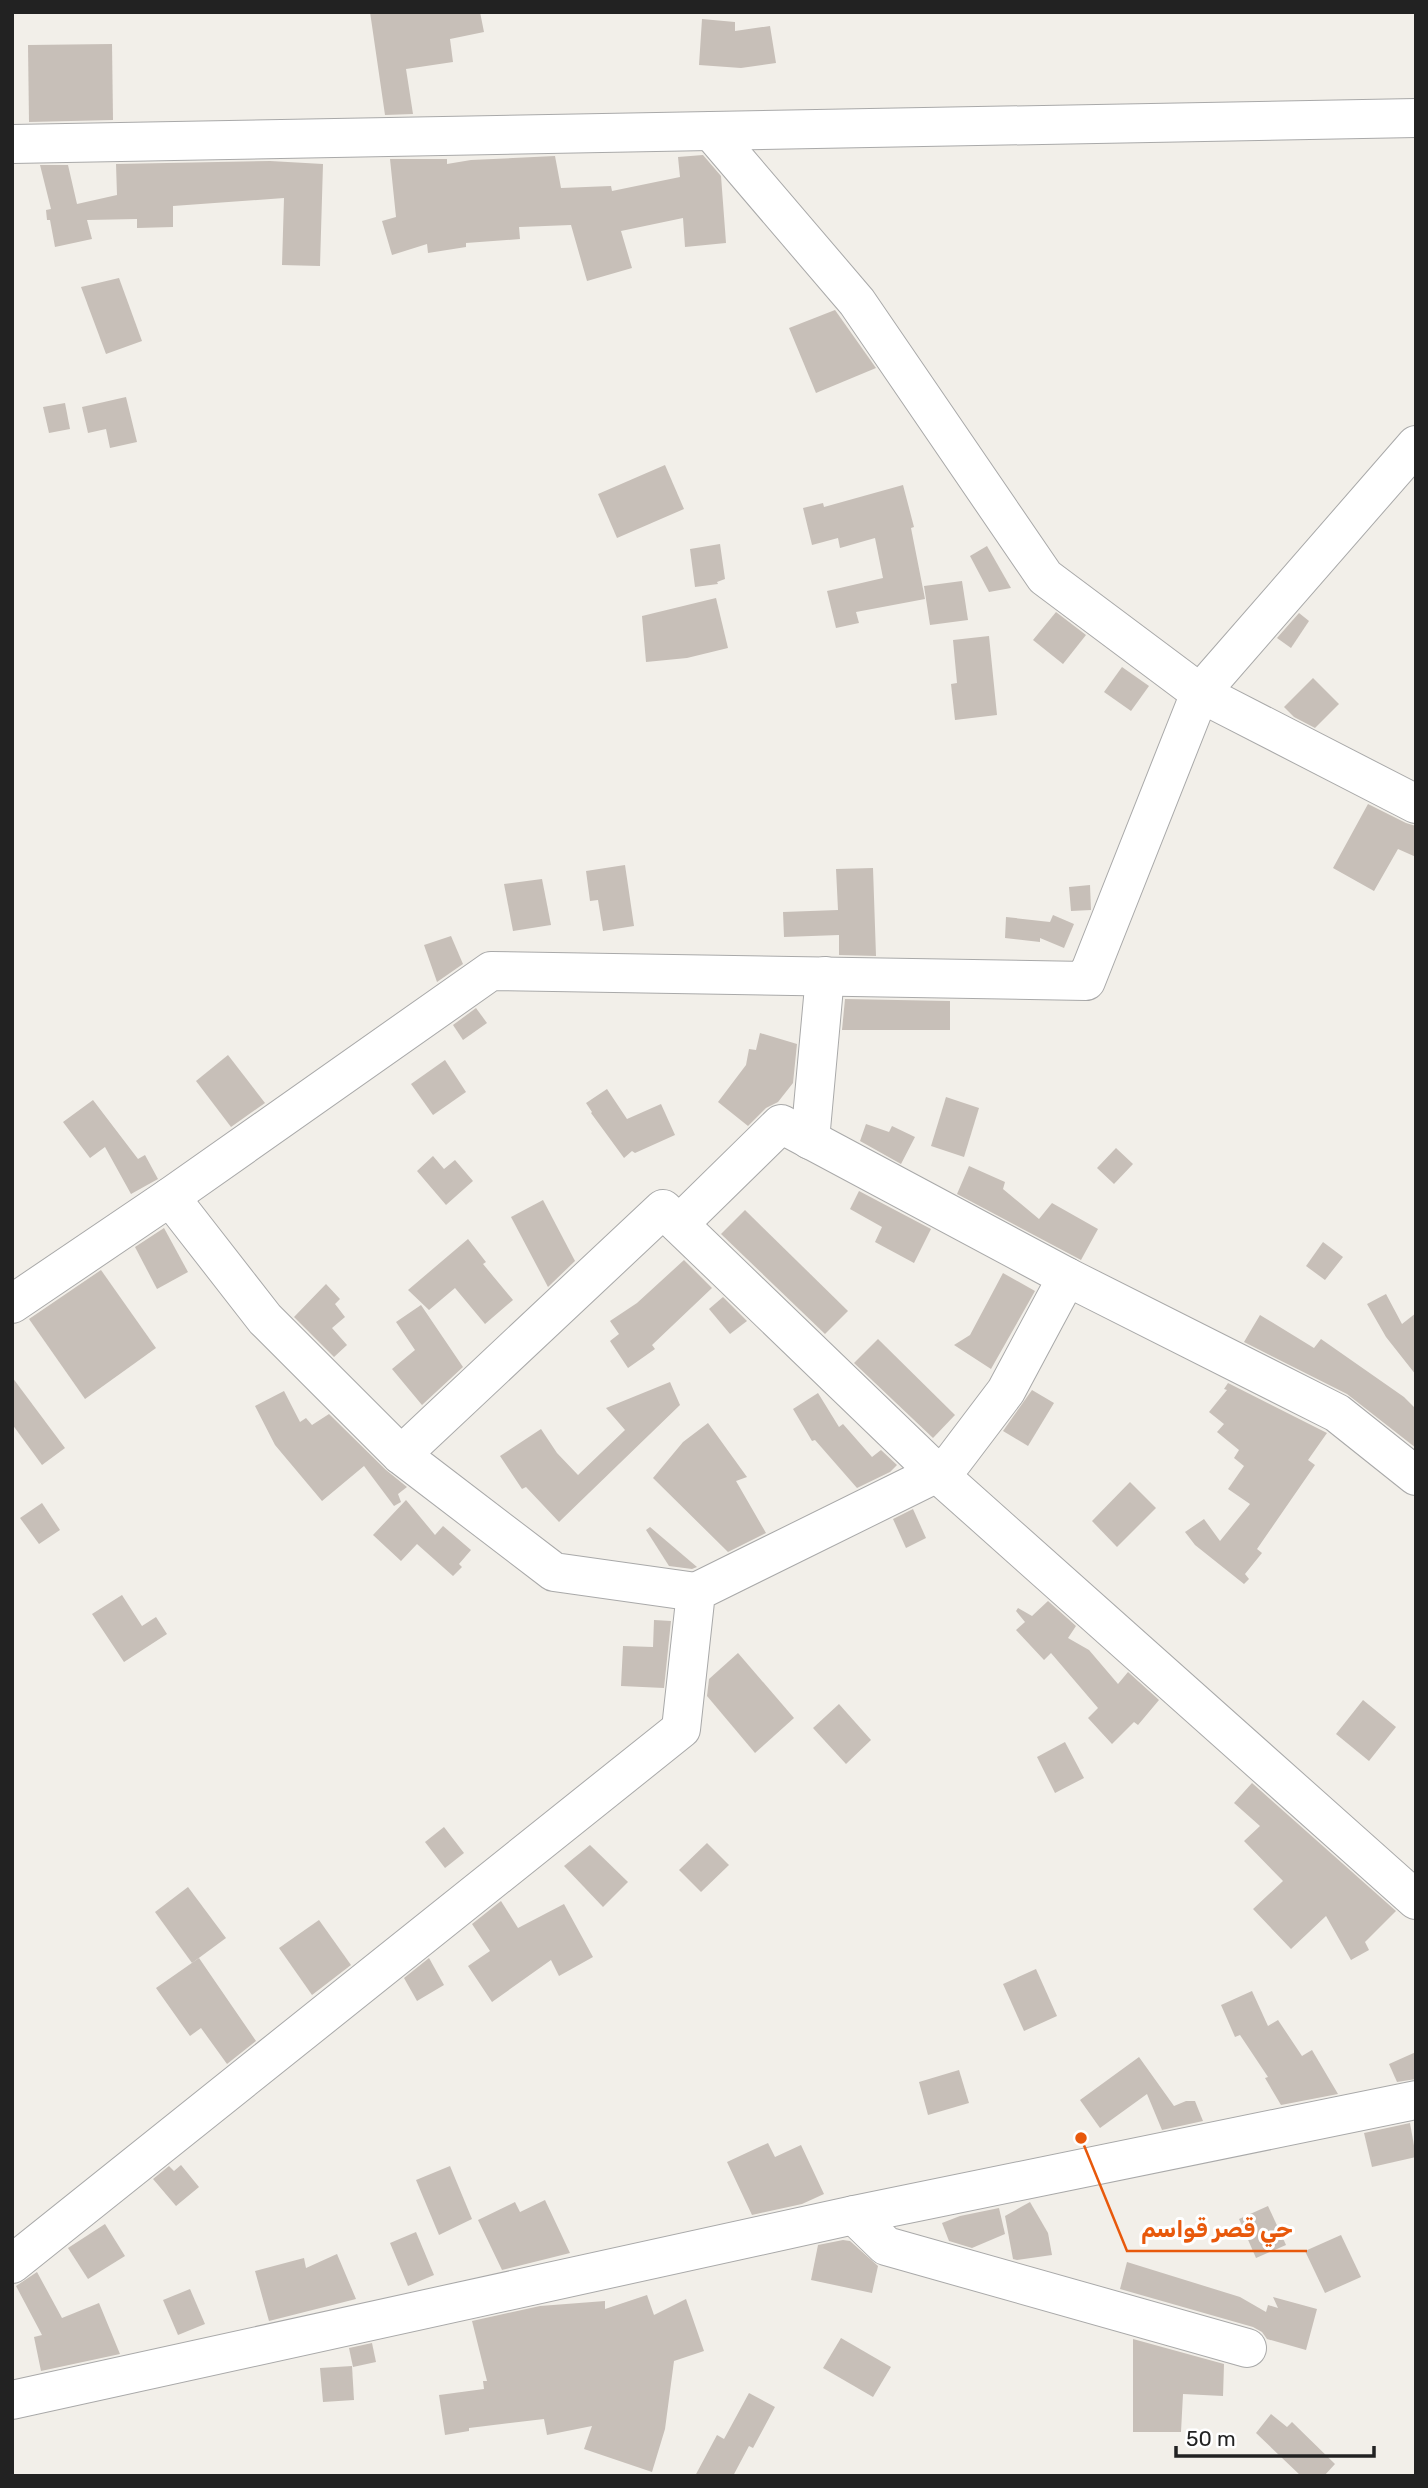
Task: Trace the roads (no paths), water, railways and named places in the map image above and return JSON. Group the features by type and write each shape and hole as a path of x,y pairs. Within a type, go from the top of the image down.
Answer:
{"street":[{"path":"12,144 1416,118"},
{"path":"711,131 857,302 1045,577 1200,693 1416,804"},
{"path":"12,1304 170,1197 491,971 1086,981 1200,693 1416,445"},
{"path":"810,1140 825,976"},
{"path":"679,1224 781,1124 1066,1277 1337,1413 1416,1476"},
{"path":"170,1197 265,1319 401,1455 554,1572 696,1592 937,1473 953,1461 1006,1391 1066,1277"},
{"path":"401,1455 663,1209 937,1473 1416,1900"},
{"path":"12,2264 681,1729 696,1592"},
{"path":"12,2400 855,2215 1416,2100"},
{"path":"855,2215 886,2246 1247,2348"}],"place":[{"name":"حي قصر قواسم","path":"1081,2138"}]}
